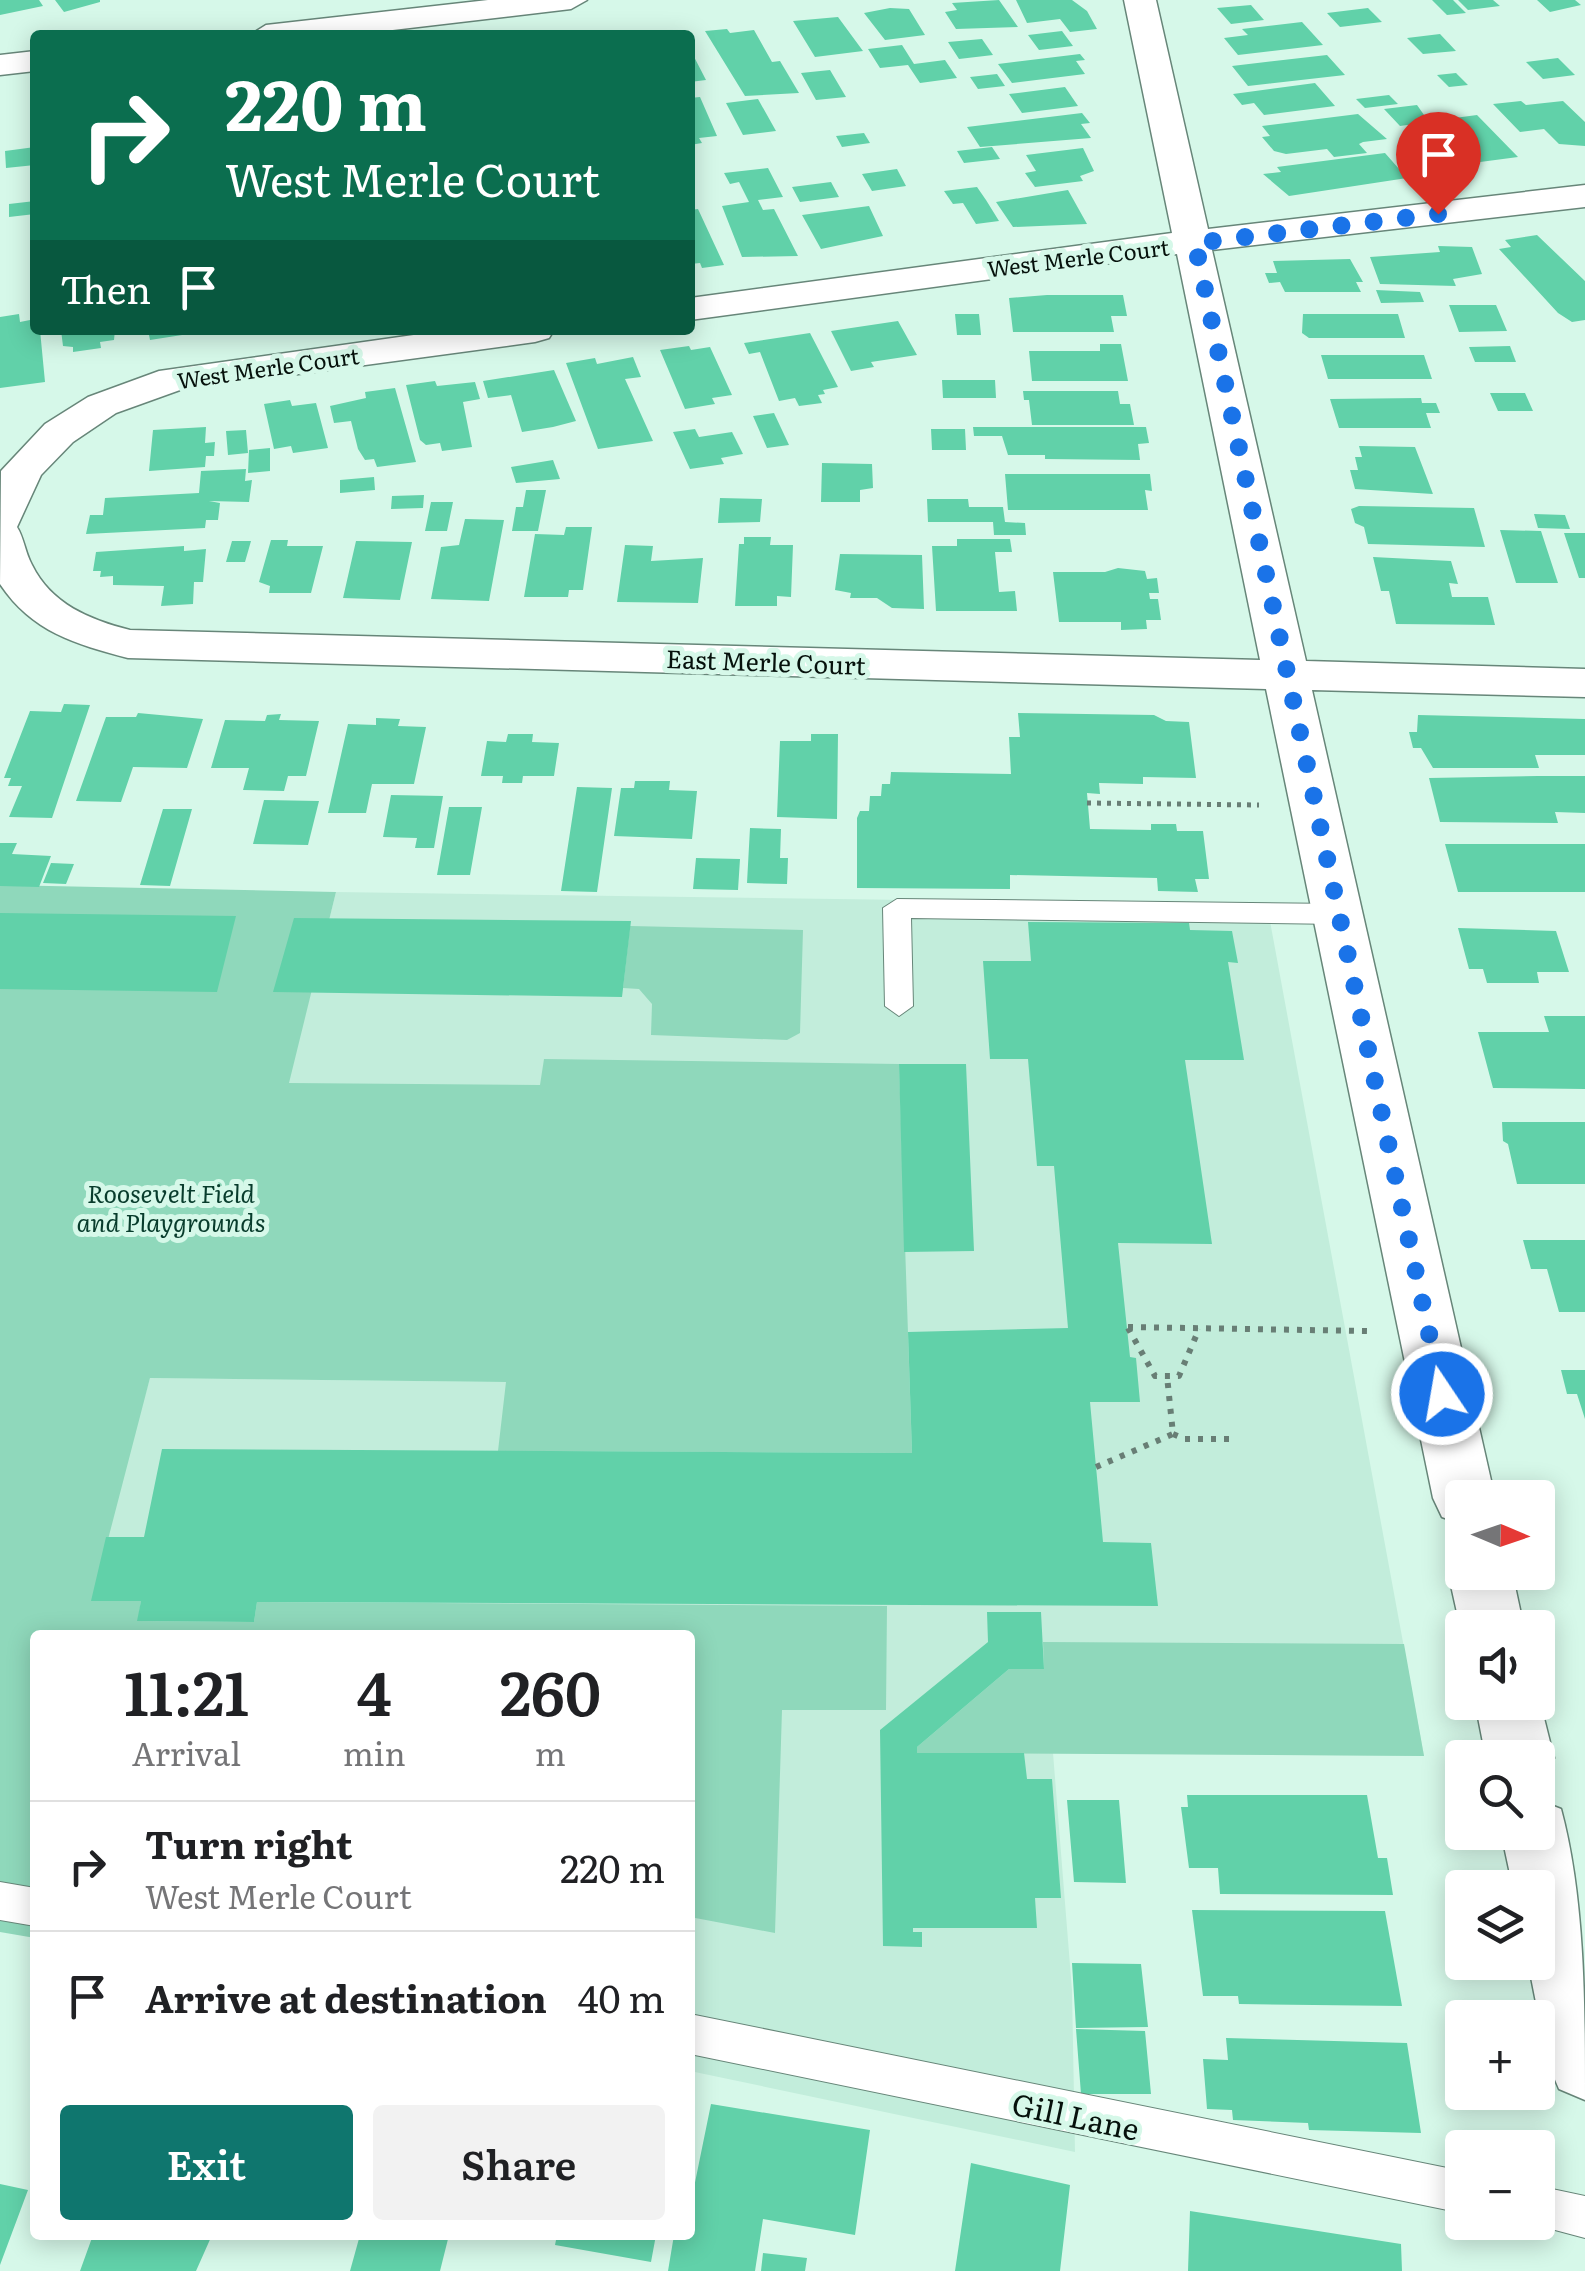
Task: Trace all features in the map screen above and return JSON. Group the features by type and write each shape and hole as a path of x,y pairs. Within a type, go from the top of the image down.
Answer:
{"street":[{"path":"310,30 571,0"},
{"path":"1140,0 1460,1480"},
{"path":"0,66 30,63"},
{"name":"West Merle Court","path":"695,308 1585,196"},
{"name":"West Merle Court","path":"0,521 22,471 60,433 102,406 174,379 498,335"},
{"name":"East Merle Court","path":"0,533 2,552 25,590 67,625 128,644 1585,684"},
{"path":"1540,1850 1585,2064"}],"lane":[{"path":"899,1006 897,908 1339,914"},
{"path":"0,1901 30,1906"},
{"name":"Gill Lane","path":"695,2035 1445,2189"},
{"path":"1555,2211 1585,2217"}],"path":[{"path":"1087,803 1316,806"},
{"path":"1199,1328 1178,1376 1155,1376 1128,1327 1199,1328 1428,1332"},
{"path":"1167,1376 1174,1434"},
{"path":"1096,1467 1174,1434 1186,1439 1234,1439"}],"shaded area":[{"path":"336,892 1267,905 1424,1756 1053,1753 1072,1990 1075,2152 695,2072 695,1630 77,1630 150,1378 506,1382 288,1083"}],"green space":[{"name":"Roosevelt Field and Playgrounds","path":"0,885 336,892 289,1083 540,1085 544,1059 899,1064 912,1453 498,1451 506,1382 150,1378 92,1601 141,1601 138,1621 254,1622 257,1602 887,1606 886,1710 782,1710 775,1933 695,1918 695,1630 30,1630 30,1937 0,1932"},
{"path":"630,926 803,930 800,1033 787,1040 651,1035 652,1004 639,989 623,988"},
{"path":"1043,1642 1404,1644 1424,1756 917,1753 917,1747 1009,1669 1044,1669"}],"building":[{"path":"0,0 39,0 43,6 0,15"},
{"path":"55,0 100,0 100,2 64,12"},
{"path":"999,0 1018,27 956,29 945,12 957,10 952,3"},
{"path":"1016,0 1072,0 1087,11 1097,29 1070,32 1060,19 1027,23"},
{"path":"1432,0 1453,0 1466,13 1447,15"},
{"path":"1458,0 1493,0 1500,6 1468,10"},
{"path":"1537,0 1575,0 1581,5 1550,12"},
{"path":"1251,5 1264,20 1231,24 1217,8"},
{"path":"1368,8 1382,22 1340,27 1327,13"},
{"path":"909,9 925,35 885,40 864,13"},
{"path":"838,17 863,51 815,57 793,21"},
{"path":"1302,22 1323,45 1238,55 1224,38 1248,35 1242,29"},
{"path":"727,29 730,33 754,30 772,62 780,61 799,93 745,96 705,31"},
{"path":"1062,31 1073,46 1039,50 1028,35"},
{"path":"1440,34 1456,51 1423,54 1407,38"},
{"path":"982,39 993,55 959,59 948,42"},
{"path":"902,45 914,64 945,60 957,78 920,83 908,65 880,68 868,49"},
{"path":"1080,54 1085,60 1076,61 1085,74 1012,83 998,64"},
{"path":"1327,55 1345,75 1248,86 1232,66"},
{"path":"1558,58 1575,75 1543,79 1526,62"},
{"path":"695,59 706,80 695,81"},
{"path":"830,70 846,97 816,100 801,73"},
{"path":"1456,73 1468,85 1449,87 1437,75"},
{"path":"997,74 1005,86 978,89 970,77"},
{"path":"1315,83 1335,106 1264,115 1254,103 1242,105 1233,94"},
{"path":"1065,87 1078,106 1022,113 1009,94"},
{"path":"1389,95 1398,104 1365,108 1356,99"},
{"path":"700,97 717,136 699,138 702,143 695,144 695,98"},
{"path":"758,99 776,131 743,135 726,103"},
{"path":"1521,101 1526,105 1563,101 1585,122 1585,146 1559,144 1544,129 1520,132 1493,104"},
{"path":"1417,105 1429,122 1400,126 1384,109"},
{"path":"1082,113 1090,123 1081,124 1091,138 980,147 967,127"},
{"path":"1358,114 1387,139 1359,144 1367,153 1334,157 1327,149 1286,154 1274,151 1262,137 1270,136 1262,126"},
{"path":"1477,115 1518,157 1465,164 1432,121"},
{"path":"864,133 870,143 842,147 836,136"},
{"path":"992,147 1000,159 964,163 957,151"},
{"path":"30,148 30,166 6,168 5,151"},
{"path":"1083,148 1094,171 1080,176 1083,181 1035,187 1025,173 1036,171 1026,155"},
{"path":"1427,148 1442,164 1413,168 1399,152"},
{"path":"1385,153 1407,178 1289,196 1263,174 1281,172 1277,167"},
{"path":"768,168 783,197 758,200 763,210 774,209 798,256 742,257 722,206 749,202 739,182 730,184 724,173"},
{"path":"897,169 906,186 872,191 862,174"},
{"path":"831,182 839,197 800,202 792,187"},
{"path":"977,187 999,221 976,224 963,203 953,204 944,191"},
{"path":"1068,190 1087,224 1013,227 996,202"},
{"path":"30,202 30,215 9,217 9,204"},
{"path":"869,206 883,236 821,249 802,215"},
{"path":"695,209 724,265 702,268 700,263 695,264"},
{"path":"1537,235 1585,281 1585,320 1572,322 1558,313 1499,249 1511,247 1505,240"},
{"path":"1438,246 1472,247 1482,274 1453,279 1456,286 1380,284 1370,257 1440,252"},
{"path":"1350,259 1363,282 1356,282 1361,292 1285,292 1280,282 1269,283 1265,273 1277,273 1273,261"},
{"path":"1376,290 1420,292 1424,302 1381,303"},
{"path":"1123,295 1127,316 1111,316 1114,332 1013,332 1009,298"},
{"path":"1449,305 1496,305 1507,331 1459,332"},
{"path":"19,314 20,322 30,320 30,335 40,335 45,382 0,388 0,317"},
{"path":"955,314 979,314 981,335 957,335"},
{"path":"1303,314 1398,314 1405,338 1309,338 1302,333"},
{"path":"898,321 917,355 871,362 874,367 851,371 831,331"},
{"path":"810,333 838,387 818,395 822,403 799,406 795,398 779,401 760,352 749,354 744,343"},
{"path":"62,335 114,335 114,340 100,342 101,348 73,352 73,347 63,346"},
{"path":"149,335 182,335 150,340"},
{"path":"1100,344 1121,344 1128,381 1032,381 1029,351 1100,351"},
{"path":"689,346 691,350 710,347 732,395 712,398 715,404 685,409 660,350"},
{"path":"1510,346 1516,362 1475,362 1469,347"},
{"path":"1321,355 1424,355 1432,379 1328,379"},
{"path":"633,357 641,377 625,379 653,441 598,449 566,363 595,358 597,364"},
{"path":"554,370 576,421 522,432 511,395 488,398 483,381"},
{"path":"942,380 995,380 996,398 943,398"},
{"path":"435,381 437,386 475,382 480,399 463,402 472,447 442,451 440,443 426,445 420,440 406,385"},
{"path":"395,388 416,462 377,467 374,459 365,460 358,449 351,421 334,423 330,406 366,398 365,392"},
{"path":"1023,391 1118,391 1120,404 1130,404 1134,425 1032,425 1029,400 1024,400"},
{"path":"1490,393 1525,393 1533,411 1498,411"},
{"path":"1421,398 1422,403 1436,403 1440,413 1426,413 1431,428 1339,428 1330,399"},
{"path":"290,400 292,406 316,403 328,448 293,453 291,446 274,449 264,404"},
{"path":"774,413 789,445 767,448 753,416"},
{"path":"206,427 205,443 215,442 214,456 206,456 205,467 149,471 153,430"},
{"path":"973,427 1146,427 1149,443 1138,444 1140,460 1045,459 1045,455 1008,455 1002,436 974,436"},
{"path":"695,429 699,437 732,432 743,454 721,458 724,464 690,469 673,432"},
{"path":"931,429 965,429 966,450 932,450"},
{"path":"246,430 248,453 228,455 226,431"},
{"path":"1359,446 1415,447 1433,494 1355,489 1350,470 1358,470 1355,457 1362,457"},
{"path":"270,448 270,471 248,473 249,450"},
{"path":"553,460 560,479 516,483 511,467"},
{"path":"822,463 872,464 873,488 860,490 860,502 821,502"},
{"path":"246,469 245,481 252,480 249,502 209,501 220,503 218,520 206,520 205,528 86,534 90,515 103,515 105,498 199,493 201,471"},
{"path":"1005,474 1150,474 1152,491 1145,490 1148,510 1008,510"},
{"path":"374,477 375,490 340,493 340,480"},
{"path":"526,490 546,490 538,531 512,531 516,507 523,507"},
{"path":"424,495 423,508 391,509 392,496"},
{"path":"720,498 762,499 760,522 718,523"},
{"path":"927,499 968,499 969,507 1003,507 1005,522 1025,523 1026,535 994,535 993,522 928,522"},
{"path":"431,502 453,502 447,531 425,531"},
{"path":"1474,508 1485,547 1368,544 1364,527 1355,523 1351,509"},
{"path":"1534,514 1565,515 1570,529 1538,528"},
{"path":"465,519 504,520 489,601 431,599 441,547 459,545"},
{"path":"566,527 592,527 583,590 569,590 568,597 524,597 535,534 564,535"},
{"path":"1500,530 1541,531 1558,583 1516,583"},
{"path":"1564,533 1585,533 1585,578 1579,578"},
{"path":"744,537 771,537 770,545 793,545 791,597 777,596 777,606 735,606 739,544 744,544"},
{"path":"957,539 1010,539 1012,552 995,552 999,592 1015,591 1017,611 936,611 932,546 957,546"},
{"path":"271,540 288,540 287,546 323,546 311,593 269,593 270,586 259,582"},
{"path":"232,541 251,541 245,562 226,562"},
{"path":"356,541 412,542 400,600 343,598"},
{"path":"625,545 653,546 651,561 703,558 698,603 617,602"},
{"path":"184,546 184,551 206,549 203,582 194,582 193,604 161,606 164,586 113,585 113,576 100,577 101,571 93,571 96,552"},
{"path":"840,554 922,555 924,609 892,608 877,598 850,598 851,593 835,590"},
{"path":"1373,557 1451,561 1458,584 1449,583 1452,597 1488,597 1495,625 1396,624 1389,591 1381,591"},
{"path":"1118,568 1145,571 1147,579 1157,578 1159,593 1149,593 1150,599 1158,599 1161,620 1146,620 1147,629 1121,630 1121,622 1059,622 1053,572 1105,572"},
{"path":"64,704 90,705 52,818 9,817 22,786 8,786 11,778 4,778 30,711 61,712"},
{"path":"138,713 203,719 187,768 133,767 121,802 76,801 106,717 136,717"},
{"path":"1018,713 1154,715 1166,721 1189,722 1196,778 1143,777 1143,784 1099,783 1100,794 1087,793 1090,829 1151,830 1151,824 1176,824 1177,831 1203,831 1209,879 1195,879 1198,892 1158,891 1157,878 1010,875 1010,889 857,888 857,818 860,811 869,811 870,796 881,796 882,784 890,784 891,772 1011,774 1009,737 1020,737"},
{"path":"281,714 279,720 319,721 306,776 288,776 284,791 243,790 249,768 211,768 225,720 265,721 267,715"},
{"path":"1418,715 1585,719 1585,755 1535,755 1539,768 1433,768 1421,748 1413,748 1409,732 1417,732"},
{"path":"376,718 400,719 398,726 426,727 414,784 372,784 366,813 328,813 348,724 376,725"},
{"path":"508,734 533,734 532,742 559,743 554,776 523,776 522,783 502,783 503,776 481,776 487,741 506,742"},
{"path":"811,734 838,734 837,819 777,817 780,741 811,741"},
{"path":"1585,776 1585,813 1555,812 1558,823 1440,822 1429,778"},
{"path":"635,781 670,781 669,790 697,791 692,839 614,836 621,788 634,788"},
{"path":"577,787 612,788 597,892 561,891"},
{"path":"391,795 443,796 434,848 415,848 417,838 383,837"},
{"path":"264,800 319,801 308,845 253,844"},
{"path":"449,807 482,807 470,875 437,875"},
{"path":"163,809 192,809 170,886 140,885"},
{"path":"750,828 781,829 780,858 788,858 787,884 747,883"},
{"path":"0,843 17,843 12,854 51,856 39,887 0,886"},
{"path":"1445,844 1585,844 1585,892 1458,892"},
{"path":"696,858 740,859 738,890 693,889"},
{"path":"51,863 74,864 66,884 43,883"},
{"path":"0,913 236,916 217,992 0,989"},
{"path":"294,918 631,921 622,997 273,992"},
{"path":"1028,922 1189,923 1190,930 1232,931 1238,963 1228,962 1244,1060 1185,1060 1212,1244 1118,1243 1130,1357 1136,1358 1140,1402 1090,1402 1103,1542 1151,1543 1158,1606 257,1602 254,1622 137,1621 141,1601 91,1601 106,1537 144,1537 162,1449 912,1453 908,1332 1068,1328 1054,1166 1037,1166 1028,1059 990,1059 983,961 1031,961"},
{"path":"1458,928 1556,931 1569,972 1537,972 1539,983 1487,983 1483,969 1469,969"},
{"path":"1544,1016 1585,1016 1585,1089 1493,1088 1478,1032 1549,1032"},
{"path":"899,1064 966,1064 974,1251 904,1252"},
{"path":"1502,1122 1585,1122 1585,1184 1517,1184 1508,1144 1503,1141"},
{"path":"1523,1240 1585,1240 1585,1312 1559,1312 1547,1269 1531,1269"},
{"path":"1561,1370 1585,1370 1585,1419 1577,1394 1567,1394"},
{"path":"987,1612 1041,1612 1044,1669 1009,1669 917,1747 917,1753 1024,1753 1027,1779 1052,1779 1061,1898 1035,1898 1037,1928 913,1928 913,1932 922,1932 922,1947 883,1946 880,1730 988,1642"},
{"path":"1187,1795 1367,1795 1378,1858 1387,1858 1393,1895 1220,1894 1218,1868 1189,1868 1181,1807 1188,1807"},
{"path":"1067,1800 1119,1800 1126,1883 1074,1882"},
{"path":"1192,1910 1385,1911 1402,2006 1239,2004 1238,1996 1203,1996"},
{"path":"1072,1963 1141,1964 1148,2027 1076,2028"},
{"path":"1076,2029 1145,2031 1151,2094 1081,2094"},
{"path":"1226,2038 1407,2043 1421,2133 1309,2130 1308,2123 1233,2120 1232,2110 1207,2109 1203,2059 1228,2060"},
{"path":"711,2104 870,2130 855,2235 763,2219 755,2271 668,2271 673,2240 695,2240 695,2182"},
{"path":"971,2163 1070,2185 1060,2271 955,2271"},
{"path":"0,2184 28,2190 0,2265"},
{"path":"1190,2211 1401,2244 1402,2271 1188,2271"},
{"path":"91,2240 210,2240 196,2271 80,2271"},
{"path":"359,2240 448,2240 440,2271 350,2271"},
{"path":"556,2240 655,2240 651,2262 555,2245"},
{"path":"763,2253 807,2258 805,2271 761,2271"}],"route":[{"path":"1438,214 1195,243 1442,1394"}]}
